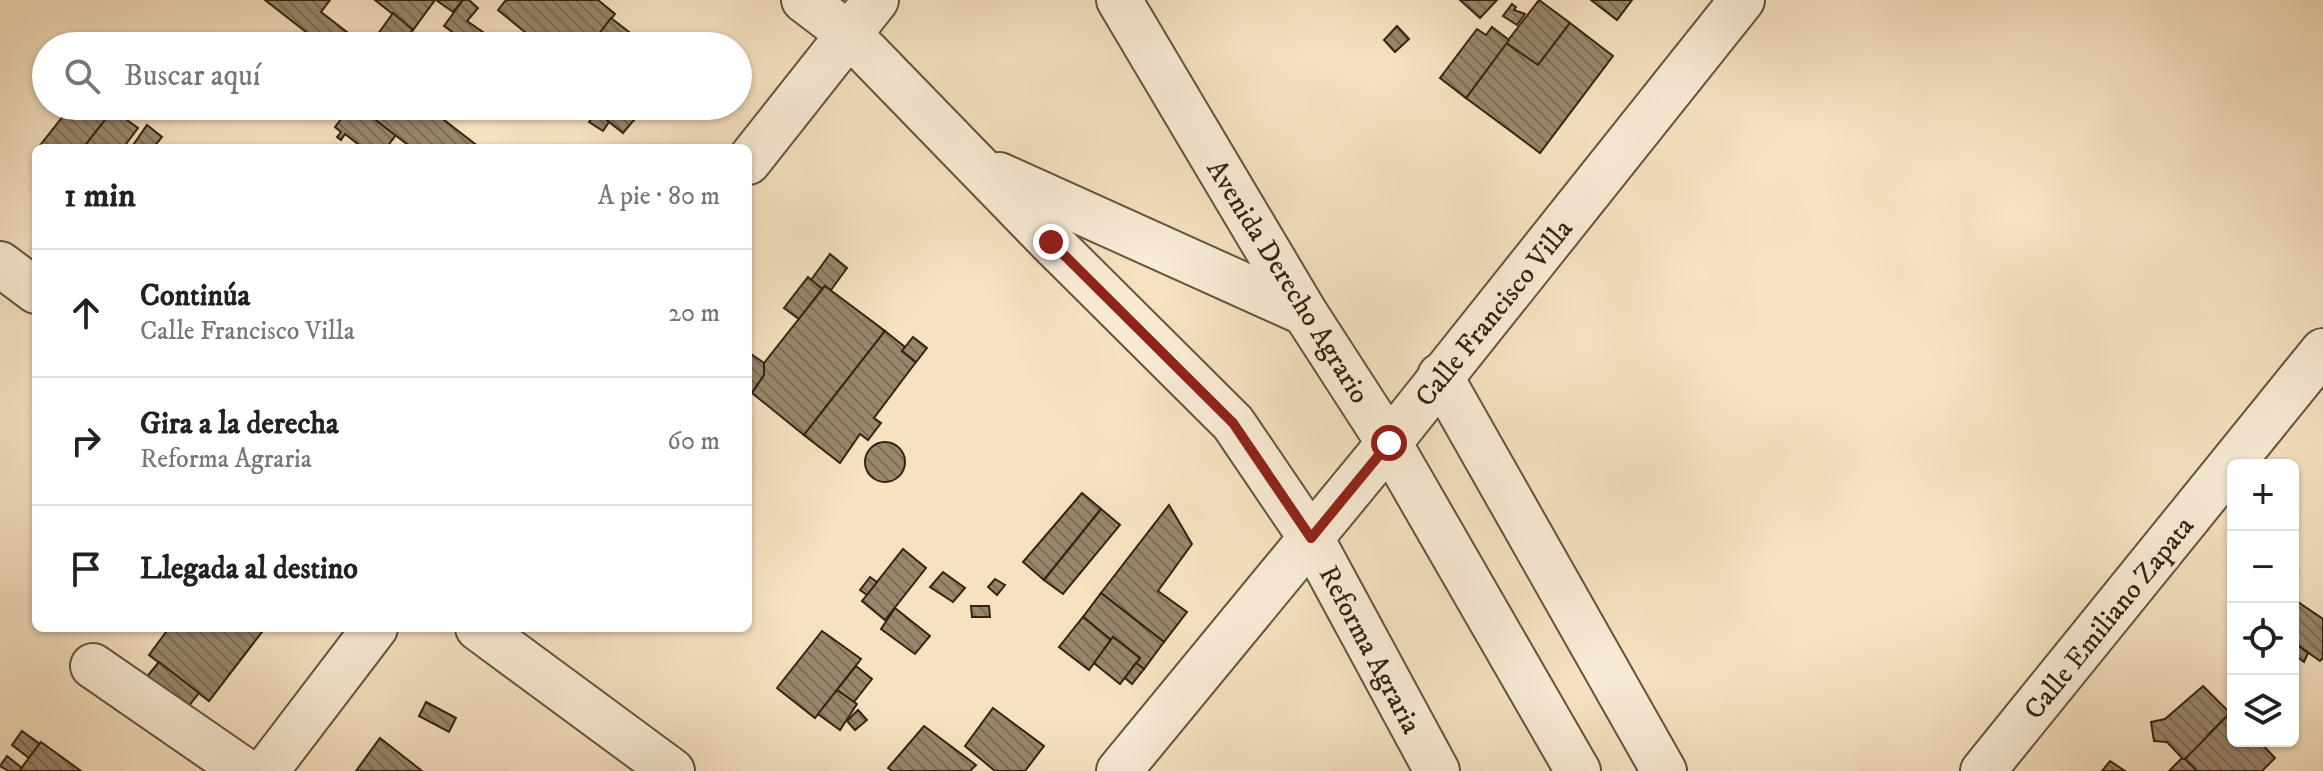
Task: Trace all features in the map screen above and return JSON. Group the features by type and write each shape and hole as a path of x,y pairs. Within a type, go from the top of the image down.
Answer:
{"street":[{"name":"Reforma Agraria","path":"804,0 850,35 1233,423 1311,538 1437,771"},
{"path":"752,157 876,0"},
{"name":"Avenida Derecho Agrario","path":"1119,0 1305,313 1389,443 1578,771"},
{"name":"Calle Francisco Villa","path":"1119,771 1389,443 1742,0"},
{"path":"978,165 1305,313"},
{"path":"0,264 32,288"},
{"name":"Calle Emiliano Zapata","path":"1983,771 2323,351"},
{"path":"1440,376 1664,771"},
{"path":"266,771 372,632"},
{"path":"483,632 672,771"},
{"path":"93,666 245,771"}],"building":[{"path":"265,0 330,0 321,12 347,32 306,32"},
{"path":"375,0 435,0 413,30"},
{"path":"436,0 463,0 453,12"},
{"path":"463,0 469,0 478,8 467,21 483,32 452,32 444,26"},
{"path":"506,0 598,0 615,14 601,32 525,32 498,10"},
{"path":"1460,0 1497,0 1480,18"},
{"path":"1539,0 1570,23 1538,65 1506,43"},
{"path":"1591,0 1632,0 1617,20"},
{"path":"1512,4 1516,7 1514,10 1525,14 1517,25 1503,16"},
{"path":"393,13 413,30 411,32 379,32"},
{"path":"611,18 629,32 600,32"},
{"path":"1570,23 1613,56 1540,153 1466,98 1506,43 1538,65"},
{"path":"1397,26 1409,39 1395,52 1384,40"},
{"path":"1492,27 1509,40 1466,98 1440,78 1477,29 1486,35"},
{"path":"60,120 105,120 86,144 41,144"},
{"path":"105,120 127,120 138,128 126,144 86,144"},
{"path":"340,120 376,120 396,135 389,144 358,144 345,134 341,140 337,137 341,132 335,127"},
{"path":"376,120 444,120 475,144 407,144"},
{"path":"607,120 634,120 623,133"},
{"path":"607,120 609,122 603,131 589,122"},
{"path":"147,125 162,137 156,144 134,144"},
{"path":"830,254 847,268 831,290 825,286 822,289 811,280"},
{"path":"808,277 822,289 799,319 784,308"},
{"path":"825,286 885,331 804,435 752,393 764,375 764,363"},
{"path":"885,331 905,347 902,351 916,362 874,418 881,423 868,440 860,434 840,463 804,435"},
{"path":"913,337 927,348 916,362 902,351"},
{"path":"752,355 764,363 764,375 752,392"},
{"path":"885,442 899,448 905,462 899,476 885,482 871,476 865,462 871,448"},
{"path":"1082,493 1101,509 1044,580 1023,562"},
{"path":"1169,505 1192,544 1158,591 1187,612 1164,642 1101,593"},
{"path":"1101,509 1120,525 1063,594 1044,580"},
{"path":"903,549 926,568 885,620 862,601"},
{"path":"943,572 965,588 953,602 930,587"},
{"path":"870,577 877,582 867,595 860,590"},
{"path":"995,579 1005,585 997,595 988,587"},
{"path":"1101,593 1164,642 1144,669 1136,663 1140,658 1083,617"},
{"path":"2299,603 2323,619 2323,658 2320,661 2299,646"},
{"path":"971,606 989,606 990,617 972,617"},
{"path":"895,608 930,636 915,654 881,629"},
{"path":"1083,617 1111,640 1089,670 1059,647"},
{"path":"822,631 861,659 815,718 777,688"},
{"path":"166,632 262,632 209,701 149,655"},
{"path":"1113,637 1140,658 1120,684 1094,663"},
{"path":"2299,646 2308,653 2304,662 2299,658"},
{"path":"159,662 199,693 177,721 136,690"},
{"path":"1136,663 1144,669 1132,684 1125,678"},
{"path":"856,666 872,679 854,702 837,690"},
{"path":"2203,686 2227,710 2227,716 2184,760 2167,742 2154,741 2151,722 2165,719"},
{"path":"837,690 857,704 840,730 818,714"},
{"path":"426,702 456,718 449,732 419,716"},
{"path":"993,708 1044,746 1025,771 995,771 965,746"},
{"path":"858,710 867,720 855,730 847,721"},
{"path":"2227,716 2227,747 2265,747 2275,758 2262,771 2197,771 2185,759"},
{"path":"924,726 976,765 970,771 892,771 888,768"},
{"path":"22,731 40,744 29,758 12,745"},
{"path":"380,738 422,771 356,771"},
{"path":"41,742 81,771 19,771"},
{"path":"7,756 22,768 19,771 9,771 0,766"},
{"path":"2185,759 2197,771 2169,771"},
{"path":"2110,761 2125,771 2102,771"}],"route":[{"path":"1051,242 1233,423 1311,538 1389,443"}]}
